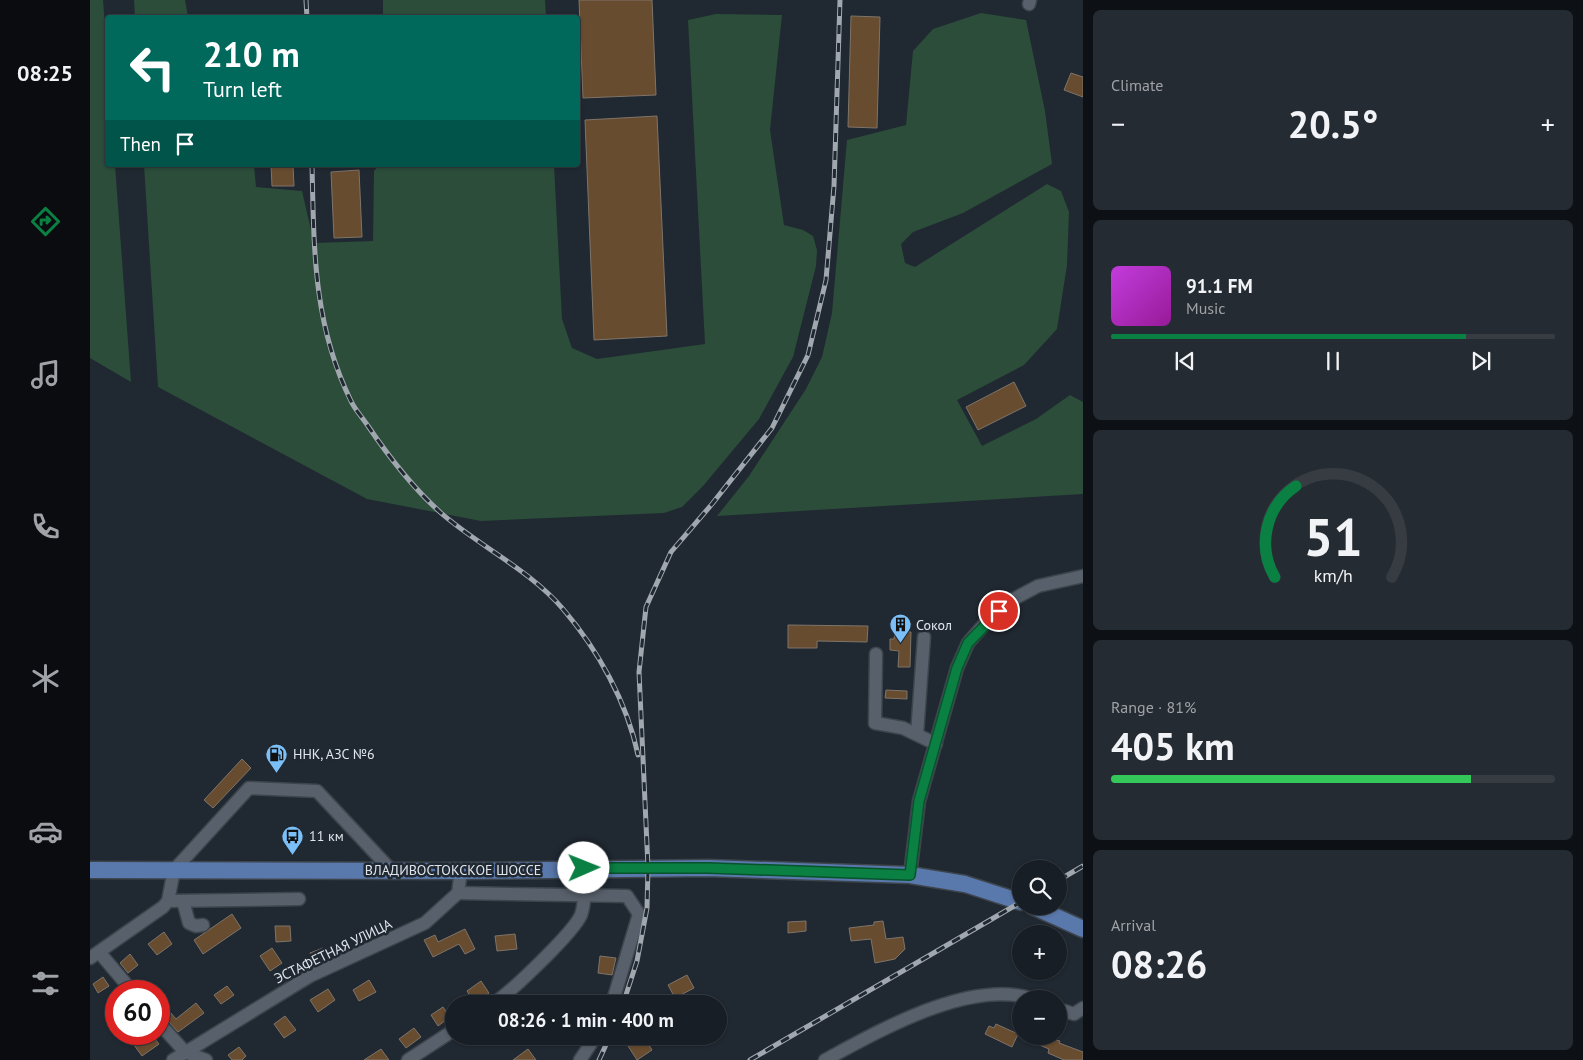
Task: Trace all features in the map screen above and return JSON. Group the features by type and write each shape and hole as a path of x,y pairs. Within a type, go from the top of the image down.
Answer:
{"main road":[{"name":"ВЛАДИВОСТОКСКОЕ ШОССЕ","path":"90,870 462,871 584,868 708,868 910,875 965,884 1012,899"},
{"path":"1052,915 1083,929"}],"street":[{"path":"910,875 919,801 957,668 968,643 988,620 1010,601 1038,586 1083,576"},
{"path":"917,734 924,637"},
{"path":"876,654 875,723 904,728 936,744"},
{"path":"120,980 94,955 156,914 168,902 174,870 249,788 317,791 392,871"},
{"path":"505,995 572,928 580,916 584,894 584,868"},
{"path":"462,871 458,893 627,896 639,914 615,995"},
{"name":"ЭСТАФЕТНАЯ УЛИЦА","path":"173,1060 310,976 425,923 458,893"},
{"path":"168,902 299,900"},
{"path":"183,901 189,923 196,926 203,925"},
{"path":"825,1060 894,1024 943,1005 994,995 1012,995"},
{"path":"1067,1012 1074,1014 1083,1008"},
{"path":"170,1035 185,1052 206,1060"},
{"path":"408,1060 445,1036"},
{"path":"580,1060 590,1045"}],"green space":[{"path":"90,0 103,0 105,26 105,167 115,167 131,382 90,358"},
{"path":"134,0 185,0 188,15 135,15"},
{"path":"383,0 545,0 546,15 383,15"},
{"path":"981,13 1026,20 1045,111 1052,164 963,213 913,232 901,244 905,263 915,267 1047,184 1061,191 1069,212 1067,265 1057,329 1024,365 957,400 982,446 1036,419 1070,395 1083,402 1083,494 717,516 749,476 806,389 822,357 832,313 847,140 906,125 913,51 933,29"},
{"path":"716,14 782,15 770,130 784,225 803,230 813,236 817,250 816,266 793,357 759,419 703,486 682,507 664,513 481,521 367,499 158,387 144,167 254,167 256,187 302,191 314,243 373,241 374,171 377,167 554,167 562,319 572,348 597,359 705,344 688,20"}],"building":[{"path":"579,0 652,0 656,95 583,98"},
{"path":"851,16 880,17 877,128 848,127"},
{"path":"1071,73 1083,77 1083,97 1064,90"},
{"path":"657,116 667,336 594,340 585,120"},
{"path":"271,167 293,167 294,186 272,186"},
{"path":"359,170 362,237 334,238 331,172"},
{"path":"1014,382 1026,406 978,430 966,407"},
{"path":"788,625 868,626 867,642 817,641 817,648 788,648"},
{"name":"Сокол","path":"895,631 911,632 910,667 898,667 899,651 890,650 890,639 894,639"},
{"path":"886,690 907,691 907,699 885,698"},
{"path":"242,759 251,768 213,808 204,800"},
{"path":"232,914 241,928 203,954 194,940"},
{"path":"806,921 806,931 788,933 788,922"},
{"path":"883,921 886,939 903,937 905,949 895,959 875,963 871,939 851,941 849,928 874,925 874,922"},
{"path":"275,926 290,926 291,941 276,942"},
{"path":"465,929 475,949 465,954 459,944 433,957 424,940 435,935 438,942"},
{"path":"164,932 172,944 157,955 148,944"},
{"path":"515,934 517,949 497,951 495,936"},
{"path":"272,948 282,963 270,971 260,956"},
{"path":"323,948 326,957 313,962 310,953"},
{"path":"130,954 138,965 128,973 120,963"},
{"path":"600,956 616,958 612,975 598,973"},
{"path":"687,975 694,988 681,995 673,995 668,985"},
{"path":"103,977 105,989 98,993 93,984"},
{"path":"369,980 376,992 359,1001 353,990"},
{"path":"481,981 489,993 486,995 469,995 467,991"},
{"path":"227,986 234,995 221,1004 214,995"},
{"path":"328,989 335,1000 318,1012 310,1000"},
{"path":"196,1003 204,1013 178,1032 170,1023 170,1012 176,1019"},
{"path":"443,1007 445,1010 445,1021 438,1026 431,1015"},
{"path":"285,1016 296,1030 284,1038 274,1024"},
{"path":"996,1024 1012,1031 1012,1047 985,1034 989,1026 994,1028"},
{"path":"414,1028 421,1037 406,1048 399,1039"},
{"path":"134,1045 158,1045 142,1056"},
{"path":"649,1045 652,1050 637,1060 628,1046"},
{"path":"1039,1045 1064,1045 1083,1052 1083,1060 1064,1060 1048,1053 1049,1049"},
{"path":"239,1047 246,1056 242,1060 232,1060 228,1055"},
{"path":"381,1049 389,1060 364,1060"},
{"path":"528,1049 536,1060 513,1060"}],"railway":[{"path":"306,0 307,15"},
{"path":"626,995 637,961 647,908 648,867 639,672 646,607 671,552 772,428 808,355 826,280 834,186 840,0"},
{"path":"312,167 315,256 322,315 338,372 353,404 393,461 411,483 441,513 535,582 550,595 576,625 599,659 619,696 638,755"},
{"path":"1067,875 1083,866"},
{"path":"750,1060 1012,907"},
{"path":"599,1060 606,1045"}],"place":[{"name":"Сокол","path":"900,644"},
{"name":"ННК, АЗС №6","path":"277,773"},
{"name":"11 км","path":"293,855"}],"route":[{"path":"584,868 708,868 910,875 919,801 957,668 968,643 988,620 999,611"}]}
